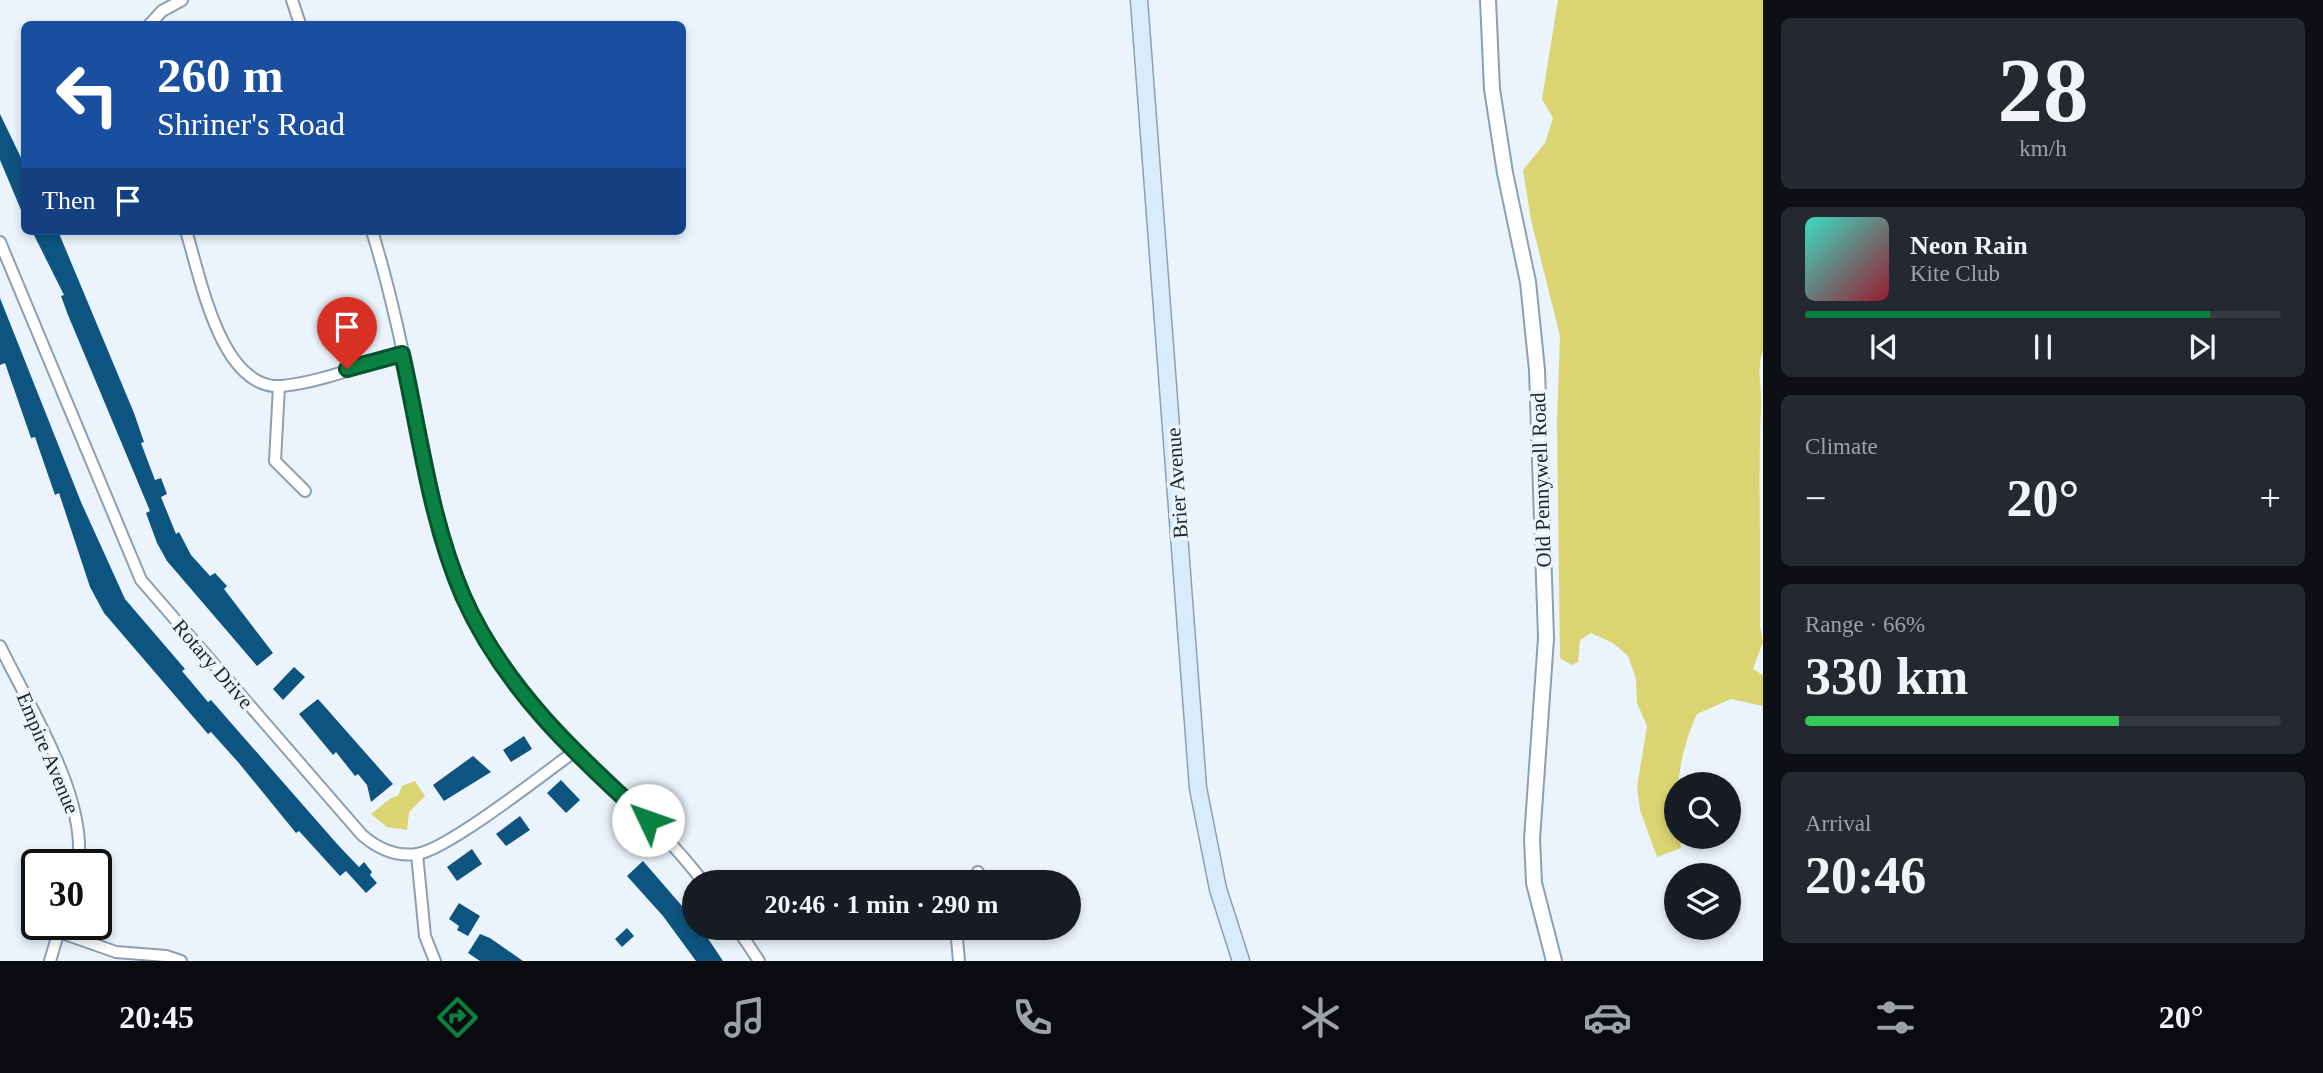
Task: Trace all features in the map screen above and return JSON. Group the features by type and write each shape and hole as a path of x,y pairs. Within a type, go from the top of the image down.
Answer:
{"main road":[{"name":"Brier Avenue","path":"1139,0 1198,788 1215,878 1241,961"}],"street":[{"path":"153,21 162,11 182,0"},
{"path":"292,0 299,21"},
{"name":"Old Pennywell Road","path":"1488,0 1492,89 1505,173 1528,282 1536,348 1543,470 1546,638 1534,794 1533,872 1554,961"},
{"path":"187,235 224,347 247,373 279,386 402,354"},
{"path":"373,235 442,535 464,597 509,675 575,751 648,820 692,870"},
{"name":"Rotary Drive","path":"0,243 141,580 362,835 384,850 417,854"},
{"path":"279,386 275,461 305,491"},
{"name":"Empire Avenue","path":"0,646 70,792 79,823 78,849"},
{"path":"435,961 425,936 417,854 441,844 575,751"},
{"path":"50,961 56,940"},
{"path":"88,940 116,952 166,956 181,961"},
{"path":"745,940 759,961"},
{"path":"957,940 959,961"}],"shaded area":[{"path":"1558,0 1763,0 1760,627 1763,642 1753,669 1763,675 1763,706 1731,699 1697,714 1679,772 1664,772 1664,849 1678,849 1657,857 1640,810 1637,787 1647,726 1637,703 1636,679 1628,656 1613,643 1591,633 1580,640 1578,662 1571,665 1560,658 1557,421 1560,336 1531,220 1523,170 1545,143 1553,118 1542,99"},
{"path":"415,781 425,796 409,812 407,830 387,827 371,814 391,798 398,796 402,786"}],"building":[{"path":"0,114 21,158 21,210 0,160"},
{"path":"34,235 60,235 134,413 144,442 141,443 155,480 161,478 167,494 161,497 176,534 179,532 191,555 210,576 215,573 227,586 224,589 273,653 257,666 167,561 157,543 146,513 150,511 68,315 61,296 64,295"},
{"path":"0,298 81,502 125,599 185,669 182,671 208,702 211,700 359,867 364,862 377,883 366,893 346,871 340,876 299,831 296,833 238,762 211,732 208,734 104,613 90,587 59,493 55,495 35,437 31,438 5,363 0,365"},
{"path":"294,667 305,677 283,700 273,689"},
{"path":"318,699 393,784 371,802 367,785 358,774 355,776 336,752 333,755 299,714"},
{"path":"524,736 532,749 511,762 503,750"},
{"path":"473,756 491,772 444,801 433,785"},
{"path":"561,780 580,800 566,813 547,793"},
{"path":"520,816 530,830 506,846 496,834"},
{"path":"472,849 482,864 457,881 447,867"},
{"path":"643,861 682,906 682,940 709,940 723,961 696,961 663,916 627,876"},
{"path":"459,903 480,916 468,936 457,930 459,926 449,919"},
{"path":"627,928 634,936 622,947 615,939"},
{"path":"480,934 523,961 480,961 468,953"}],"route":[{"path":"347,369 402,354 442,535 451,565 472,614 528,701 610,786 648,820"}]}
